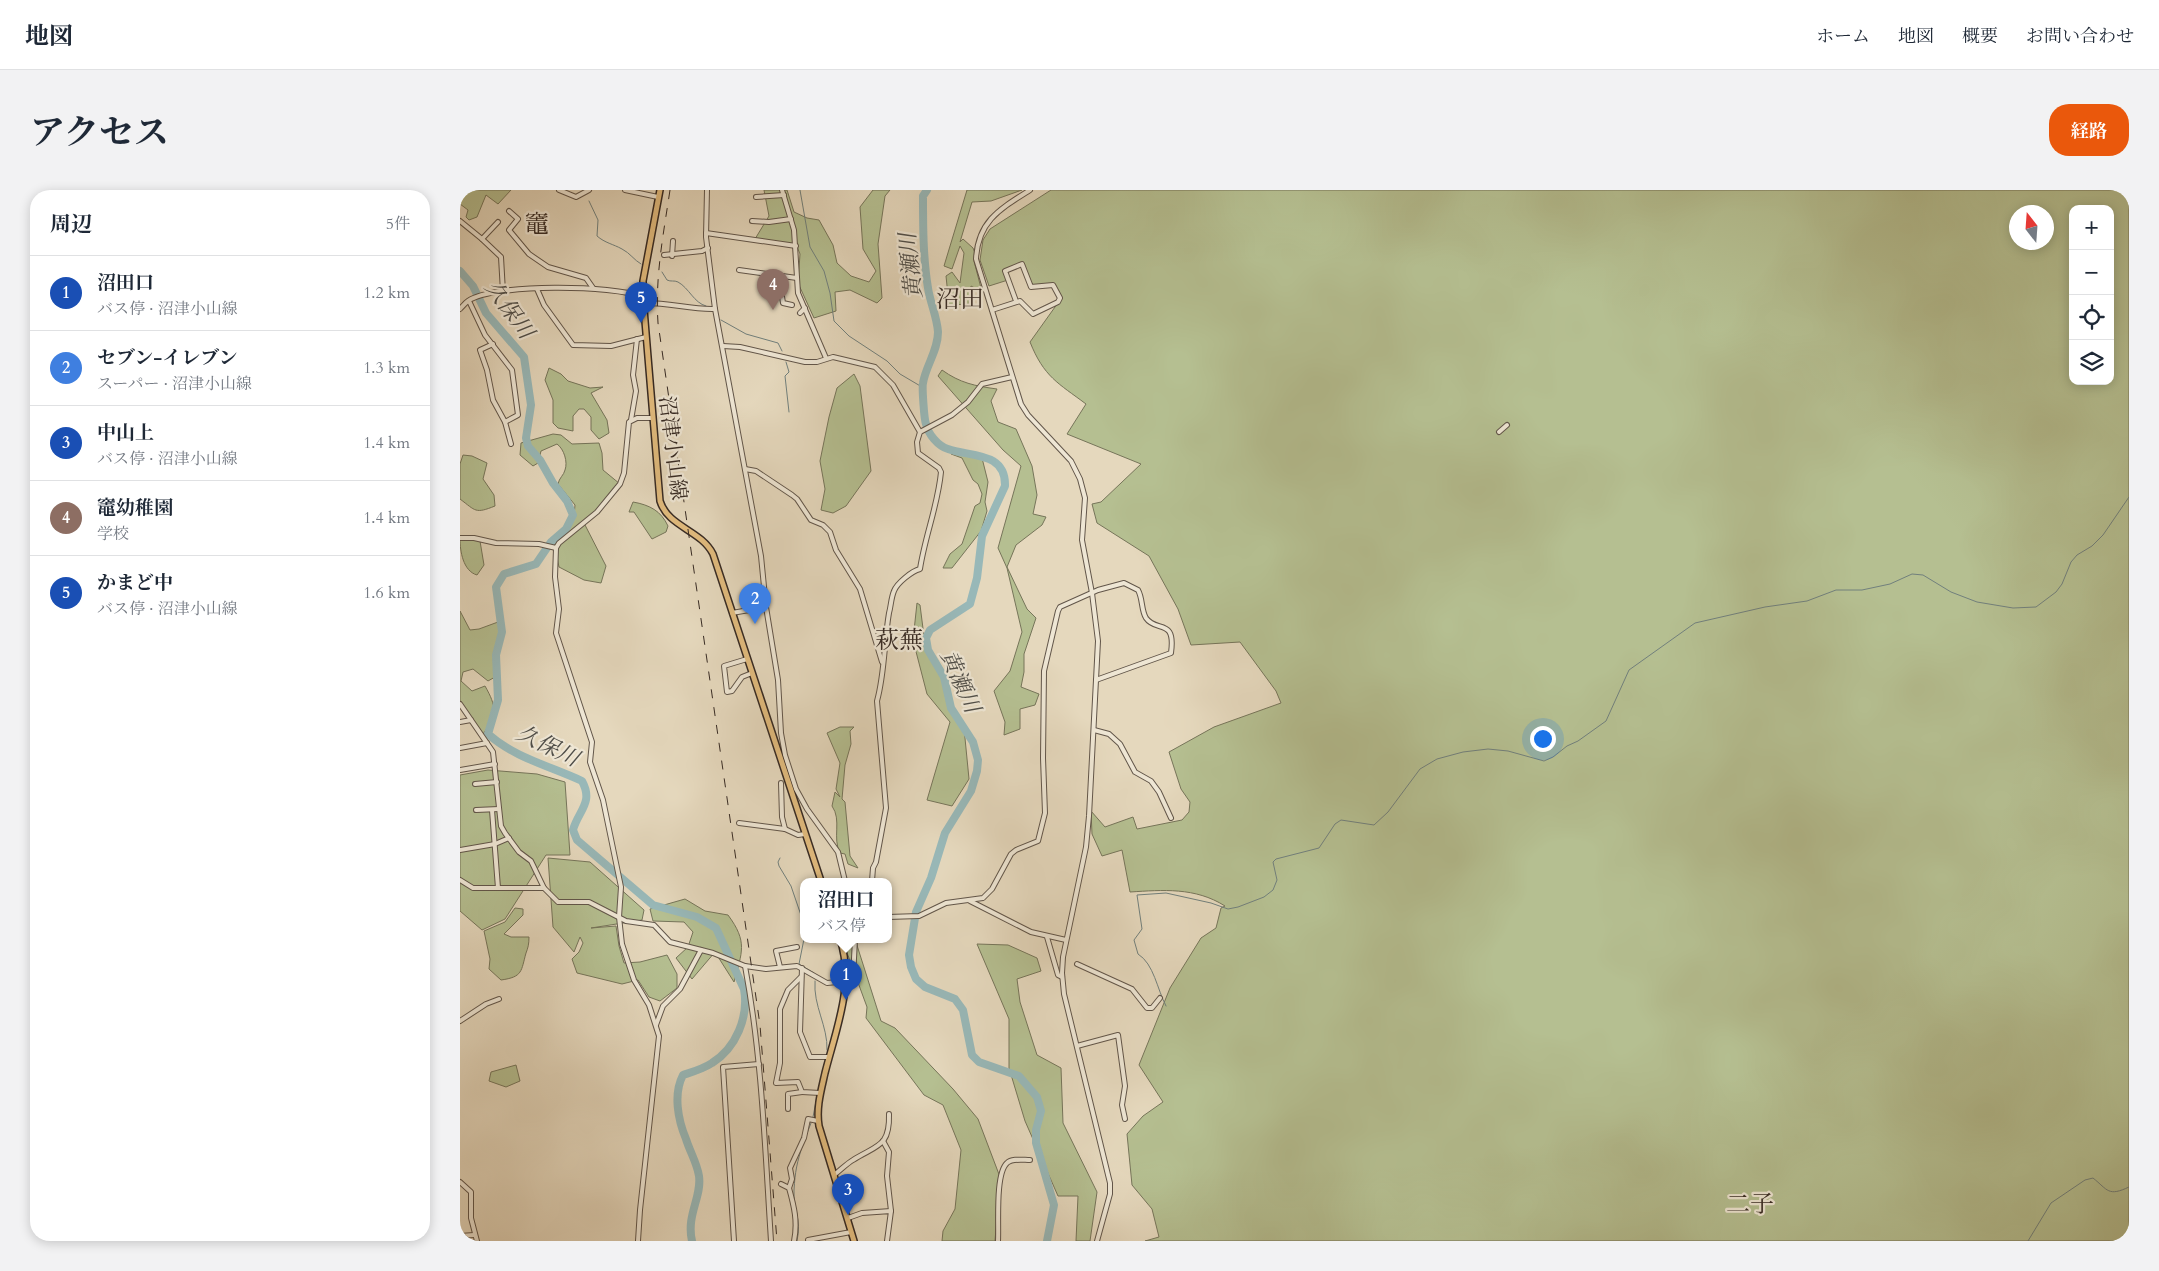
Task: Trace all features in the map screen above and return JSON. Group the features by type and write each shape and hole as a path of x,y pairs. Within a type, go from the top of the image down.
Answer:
{"main road":[{"name":"沼津小山線","path":"660,190 643,281 643,300 658,491 661,506 667,515 701,538 711,550 782,756 820,878"},
{"path":"841,943 847,981 820,1093 818,1121 854,1241"}],"street":[{"path":"559,190 576,197 589,190"},
{"path":"625,190 658,197"},
{"path":"707,190 706,233 715,309 761,556 766,607 777,671 782,756 803,802 838,852 844,878"},
{"path":"782,190 796,246 798,293 826,358"},
{"path":"1030,190 995,213 988,221 978,239 976,264 1021,404 1028,415 1071,461 1080,480 1085,498 1082,540 1092,593 1098,641 1094,730 1086,847 1066,940 1062,977 1110,1183 1110,1194 1097,1241"},
{"path":"756,196 784,196"},
{"path":"509,211 518,219 509,230 530,254 548,267 586,278 593,288"},
{"path":"752,221 769,222 790,219"},
{"path":"460,221 501,257 503,292"},
{"path":"482,239 498,222"},
{"path":"706,233 796,246"},
{"path":"672,256 673,241"},
{"path":"664,255 672,256 702,251 708,248"},
{"path":"992,310 1020,301 1033,314 1058,302 1060,298 1053,285 1031,287 1022,264 1005,271 1016,302"},
{"path":"739,270 797,278"},
{"path":"779,277 782,303 792,305"},
{"path":"460,309 469,301 483,295 572,287 630,292 643,300 704,310 715,309"},
{"path":"536,289 544,305 573,345 611,346 646,338"},
{"path":"469,301 485,335 512,370 518,414 506,422"},
{"path":"800,313 806,308"},
{"path":"637,339 633,375 636,391 631,420 627,427 624,474 620,484 597,512 555,548 555,577 559,609 556,634 592,742 590,762 603,800 621,887 619,917 622,944 634,980 649,1005 659,1036 638,1241"},
{"path":"493,344 480,350 487,370 493,400 506,422 511,444"},
{"path":"723,346 740,347 805,362 817,362 834,357 875,367 894,385 921,432"},
{"path":"872,878 886,808 877,701 882,684 887,629 893,592 914,570 920,569 942,472 940,468 918,453 916,446 921,432 952,415 982,384 1012,377"},
{"path":"631,420 652,418"},
{"path":"1499,432 1507,425"},
{"path":"745,469 756,471 792,495 810,520 822,525 830,532 836,550 860,589 877,650 884,664"},
{"path":"460,538 474,538 496,543 544,545 555,548"},
{"path":"892,917 919,916 946,903 983,898 989,894 1011,854 1036,842 1040,838 1046,813 1043,758 1046,661 1060,607 1124,582 1135,587 1141,594 1146,617 1151,623 1165,626 1170,633 1171,653 1096,680"},
{"path":"732,613 766,607"},
{"path":"747,658 724,666 727,692 732,691 742,677 752,673"},
{"path":"460,704 493,752 501,826 519,852 531,861 544,888 558,902 589,902 626,921 654,926 670,942 701,950 745,966 766,969 797,966 827,984 847,981 852,978 855,943"},
{"path":"460,722 471,720"},
{"path":"1094,730 1109,734 1120,744 1135,772 1150,781 1159,792 1171,818"},
{"path":"460,748 487,742"},
{"path":"460,770 495,764"},
{"path":"475,784 497,782"},
{"path":"781,784 785,829"},
{"path":"476,810 499,809"},
{"path":"492,810 498,888"},
{"path":"739,823 785,829 798,835 805,834"},
{"path":"460,850 495,844 509,838"},
{"path":"460,880 473,888 544,888"},
{"path":"970,901 1031,932 1066,940"},
{"path":"1047,937 1058,975 1062,977"},
{"path":"780,967 776,951 797,947"},
{"path":"656,1025 663,1006 680,989 701,950"},
{"path":"1077,964 1132,989 1147,1008 1152,1008 1160,998"},
{"path":"745,966 753,1010 759,1064 771,1241"},
{"path":"802,968 800,1032 810,1058 829,1057"},
{"path":"801,977 788,990 780,1008 780,1063 776,1084 798,1082 802,1092"},
{"path":"460,1021 486,1004 499,999"},
{"path":"1077,1046 1118,1036 1125,1086 1122,1105 1125,1119"},
{"path":"734,1241 723,1067 759,1064"},
{"path":"788,1109 788,1094 802,1092 820,1093"},
{"path":"834,1175 851,1161 883,1141 890,1129 889,1114"},
{"path":"794,1241 796,1218 790,1188 792,1179 790,1168 794,1164 804,1138 808,1119 818,1121"},
{"path":"883,1141 888,1152 886,1176 891,1212 887,1241"},
{"path":"998,1241 1000,1177 1006,1164 1012,1160 1030,1160"},
{"path":"460,1182 471,1192 471,1218 477,1241"},
{"path":"781,1184 790,1188"},
{"path":"848,1218 862,1213 891,1212"},
{"path":"808,1240 851,1232"},
{"path":"460,1236 474,1235"}],"green space":[{"path":"471,190 511,190 498,204 486,195 477,217 469,220 466,217 468,210 460,204 463,195"},
{"path":"764,190 787,190 794,212 807,218 819,220 833,245 837,263 851,276 869,282 876,271 863,249 860,207 873,190 890,190 885,196 878,244 882,298 877,303 850,290 835,292 836,311 814,318 798,283 800,254 796,244 755,239 769,216"},
{"path":"967,190 1022,190 991,201 972,202 960,242 963,239 973,248 976,255 974,261 982,292 971,286 969,304 949,305 946,276 952,272 960,283 964,253 960,246 952,269 944,266"},
{"path":"1051,190 2129,190 2129,1241 1145,1241 1159,1237 1152,1209 1132,1185 1127,1134 1143,1116 1163,1102 1139,1065 1170,988 1201,938 1216,928 1221,908 1225,906 1202,896 1179,891 1130,892 1122,850 1102,856 1092,834 1091,811 1105,827 1133,817 1137,829 1182,820 1189,812 1190,802 1181,789 1169,752 1214,727 1281,703 1276,691 1240,642 1191,645 1178,609 1149,556 1097,523 1092,504 1101,502 1141,464 1067,434 1086,404 1046,371 1030,342 1060,300 1053,285 1031,287 1022,264 1005,271 1008,280 989,286 980,260 983,240 990,229"},
{"path":"549,368 561,374 568,381 590,388 603,387 591,393 607,420 609,433 599,439 591,430 591,417 584,409 579,409 573,416 573,431 558,428 553,423 553,400 545,380"},
{"path":"942,370 968,383 997,389 991,401 998,422 1016,429 1032,466 1037,495 1033,514 1046,517 1042,525 1016,545 1007,567 1027,609 1036,618 1024,654 1024,672 1021,687 1039,694 1035,705 1020,709 1020,729 1004,735 1005,722 994,691 1010,671 1022,632 1007,568 998,548 1021,466 1003,450 938,376"},
{"path":"854,374 860,386 871,471 846,506 833,513 821,510 825,489 820,461 837,388"},
{"path":"553,434 561,435 572,444 599,443 602,453 603,470 620,484 584,523 606,566 601,583 584,580 559,567 554,543 574,516 575,505 558,484 566,467 566,460 562,449 557,444 541,451 538,463 533,466 520,455 521,443"},
{"path":"953,450 982,458 988,482 985,502 987,511 981,531 952,568 943,568 950,554 962,544 975,506 980,503 982,494 962,458 951,454"},
{"path":"463,455 472,456 487,463 483,479 494,495 495,506 476,510 460,499 460,464"},
{"path":"633,502 650,507 662,516 668,526 666,532 652,539 634,512 629,512"},
{"path":"465,537 480,541 484,565 477,575 468,569 463,560 460,539"},
{"path":"917,603 920,605 926,652 941,677 950,703 964,728 969,779 952,806 927,800 950,722 927,694 913,640"},
{"path":"460,611 470,630 479,629 498,622 502,627 495,677 488,681 473,669 463,672 461,681 472,691 485,686 492,700 493,716 483,734 460,701"},
{"path":"840,727 854,727 850,731 851,744 845,765 842,799 845,802 850,856 858,868 848,864 845,854 840,853 837,841 835,811 832,806 835,792 840,797 836,789 840,763 827,733"},
{"path":"488,770 537,774 565,782 570,855 546,855 505,919 482,930 460,911 460,775"},
{"path":"548,858 590,862 644,910 642,920 591,928 616,926 624,963 640,962 667,955 677,974 677,988 660,1001 649,997 638,980 622,984 577,973 572,959 579,952 583,943 580,937 574,952 553,927"},
{"path":"685,899 705,911 728,915 734,924 742,947 734,982 715,952 692,979 676,958 688,947 693,932 684,922 653,921 650,909"},
{"path":"515,908 523,909 523,915 504,934 511,937 529,937 528,946 520,972 513,977 501,980 489,969 490,959 484,931 505,922"},
{"path":"843,943 856,943 881,1021 895,1028 953,1089 978,1119 1000,1177 995,1241 942,1241 943,1231 955,1209 961,1150 943,1105 924,1095 866,1018 867,1007"},
{"path":"977,944 1008,945 1037,958 1041,971 1017,979 1020,1002 1037,1055 1061,1068 1063,1123 1097,1192 1090,1241 1076,1241 1078,1196 1058,1196 1025,1121 1009,1068 1009,1019"},
{"path":"516,1065 520,1081 506,1087 489,1081 491,1072"}],"waterway":[{"path":"800,190 810,247 824,271 830,293 834,321 849,336 887,361 900,374 922,387"},
{"name":"黄瀬川","path":"927,190 923,196 925,265 938,332 936,345 923,383 926,424 934,439 944,447 985,457 993,461 1004,475 1005,486 982,536 977,578 970,604 930,630 926,638 928,650 944,677 951,708 973,742 978,760 971,791 945,833 931,878 916,912 909,955 916,979 925,987 955,999 963,1010 972,1055 979,1062 1019,1076 1037,1097 1041,1111 1036,1130 1036,1143 1054,1205 1047,1241"},
{"path":"589,201 598,220 597,236 619,247 641,264"},
{"name":"久保川","path":"460,271 473,286 486,313 524,357 531,405 526,438 528,446 540,460 553,483 567,501 573,515 566,529 551,542 536,564 504,574 496,587 502,632 496,655 498,700 488,734 521,755 582,781 586,801 573,830 577,840 653,905 697,917 716,928 744,989 745,1000 742,1021 734,1040 728,1049 712,1063 683,1075 678,1090 677,1099 681,1124 699,1176 698,1191 691,1223 692,1241"},
{"path":"662,272 667,280 678,282 698,302 706,306"},
{"path":"721,320 746,334 778,343 782,351"},
{"path":"786,362 789,372 785,376 789,412"},
{"path":"1166,1006 1152,970 1138,954 1134,940 1142,929 1137,895 1166,893 1211,903 1228,909 1238,907 1264,897 1273,890 1277,880 1273,862 1276,859 1319,848 1335,824 1341,820 1374,825 1388,812 1420,769 1437,759 1463,752 1488,749 1508,751 1544,761 1553,757 1606,721 1629,670 1695,623 1765,607 1807,601 1836,590 1862,590 1890,584 1912,574 1923,575 1951,592 1977,602 2013,608 2036,607 2056,592 2062,584 2071,562 2103,535 2129,497"},
{"path":"780,858 779,866 791,886 800,912"},
{"path":"803,943 799,964 814,973"},
{"path":"815,981 816,999 827,1041 827,1050"},
{"path":"818,1091 825,1061"},
{"path":"813,1117 817,1096"},
{"path":"806,1136 811,1123"},
{"path":"797,1241 798,1220 794,1190 799,1156 803,1144"},
{"path":"2028,1241 2051,1203 2085,1180 2093,1178 2105,1189 2112,1192 2129,1187"}],"railway":[{"path":"670,190 659,273 658,323 760,1025 777,1241"}],"place":[{"name":"竈幼稚園","path":"773,310"},
{"name":"かまど中","path":"641,323"},
{"name":"セブン-イレブン","path":"755,624"},
{"name":"沼田口","path":"846,1000"},
{"name":"中山上","path":"848,1215"}],"district":[{"name":"竈","path":"537,224"},
{"name":"沼田","path":"960,299"},
{"name":"萩蕪","path":"899,640"},
{"name":"二子","path":"1750,1204"}]}
